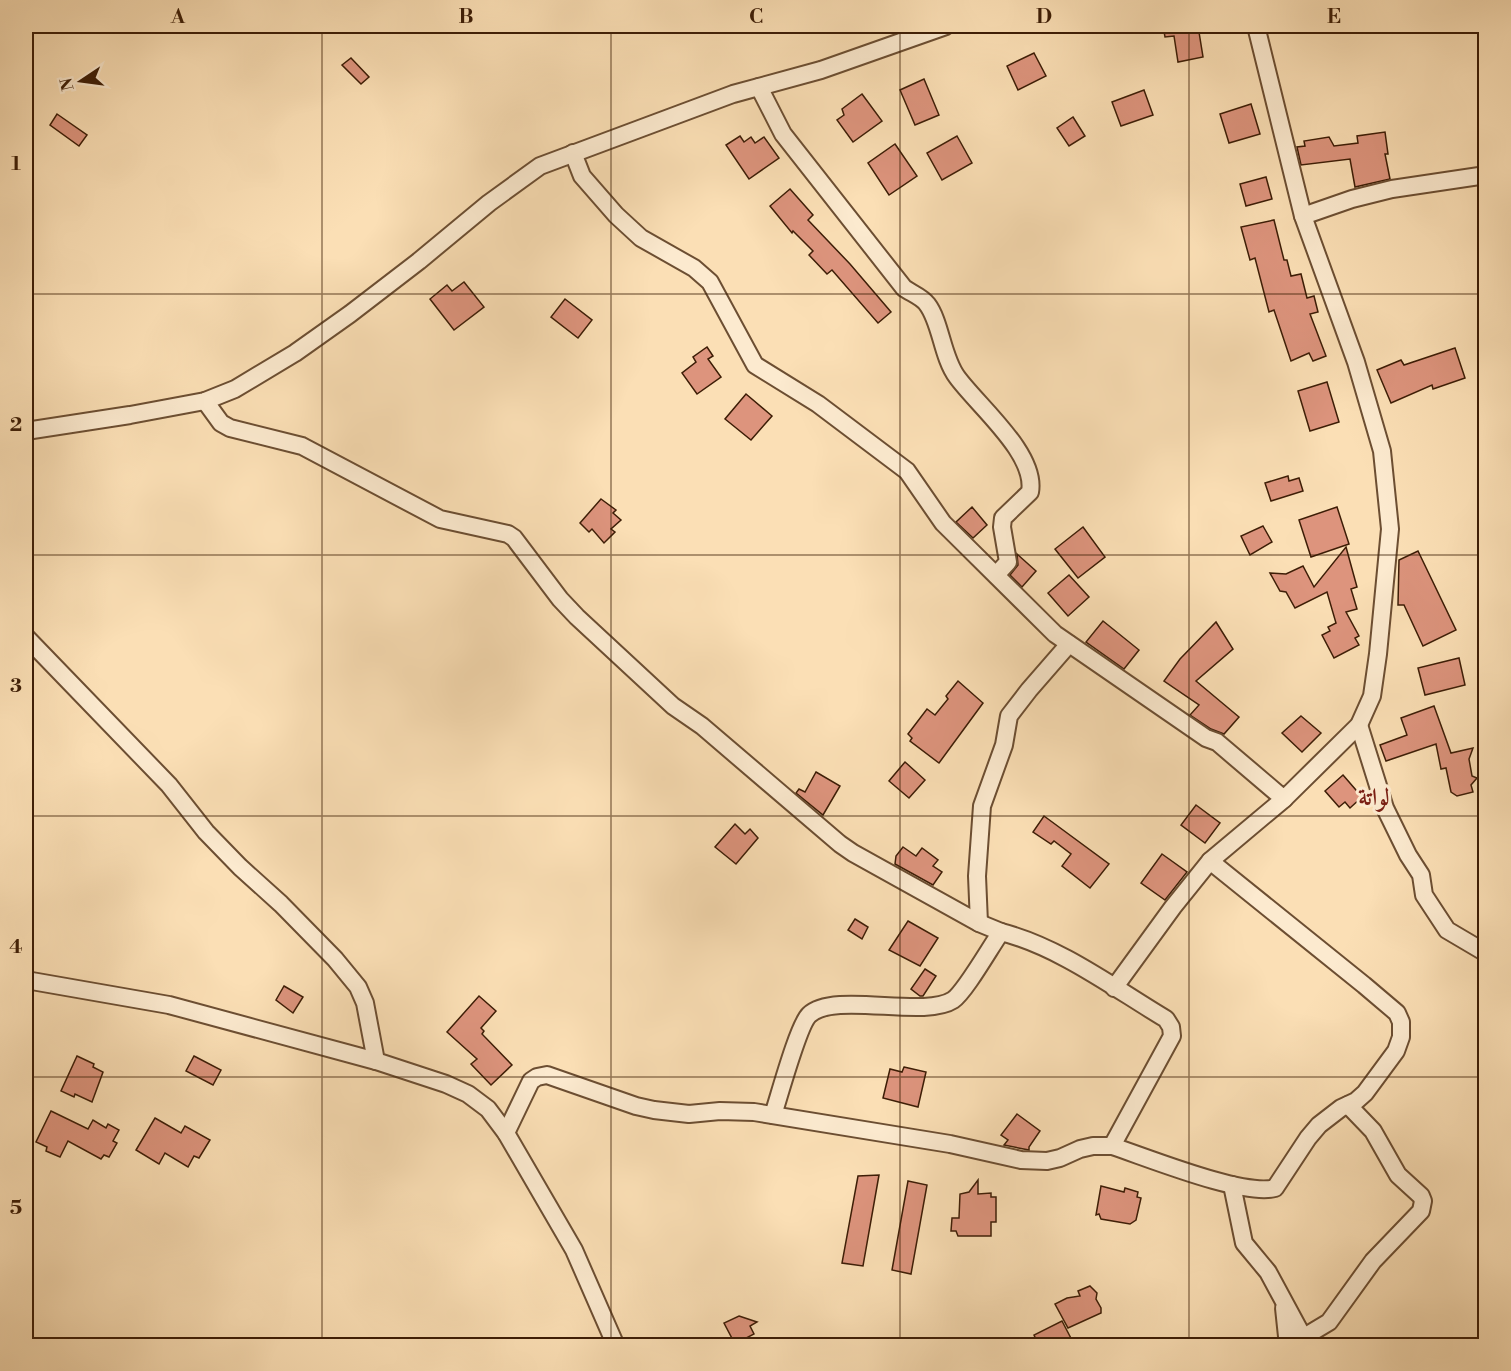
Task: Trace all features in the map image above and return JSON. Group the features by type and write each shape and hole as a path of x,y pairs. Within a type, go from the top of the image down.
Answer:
{"street":[{"path":"26,431 206,401 235,389 296,353 419,261 540,165 733,94 821,70 946,26"},
{"path":"1114,988 1210,861 1284,799 1359,725 1372,696 1390,529 1382,451 1356,362 1304,216 1256,26"},
{"path":"759,87 783,134 904,288 927,304 953,371 1017,448 1025,463 1030,475 1030,492 1003,518 1002,527 1008,561 996,575"},
{"path":"573,153 582,176 616,215 641,238 694,268 710,282 755,365 818,404 907,471 943,523 1041,621 1069,644 1206,738 1217,742 1284,799"},
{"path":"1304,216 1352,199 1392,189 1485,175"},
{"path":"206,401 221,423 230,429 302,446 440,519 508,534 514,538 569,609 673,706 702,726 853,853 979,923 1036,942 1166,1019 1171,1027 1172,1035 1112,1146"},
{"path":"26,636 170,785 206,832 335,959 358,987 366,1003 376,1061"},
{"path":"979,923 977,876 982,806 1004,745 1009,716 1069,644"},
{"path":"1359,725 1384,808 1421,875 1424,895 1447,930 1485,953"},
{"path":"506,1133 531,1081 547,1075 654,1110 689,1114 737,1111 773,1115 950,1144 1021,1160 1047,1161 1080,1149 1112,1146 1232,1185 1266,1190 1275,1188 1319,1125 1365,1093 1396,1051 1402,1032 1399,1017 1364,985 1210,861"},
{"path":"773,1115 801,1030 810,1014 818,1009 846,1006 926,1006 946,1003 959,994 1001,932"},
{"path":"26,980 169,1005 410,1070 468,1094 488,1109 506,1133 574,1250 616,1346"},
{"path":"1232,1185 1244,1243 1268,1272 1306,1341 1329,1322 1373,1261 1421,1211 1422,1206 1421,1196 1395,1171 1373,1131 1348,1105"},
{"path":"1284,1302 1288,1346"}],"building":[{"path":"1163,26 1198,26 1203,57 1178,62 1174,36 1165,37"},
{"path":"1034,53 1046,76 1018,90 1007,66"},
{"path":"351,58 369,77 361,84 342,65"},
{"path":"924,79 939,115 915,125 900,90"},
{"path":"1144,90 1153,115 1121,126 1112,102"},
{"path":"862,94 882,121 853,142 837,120 844,115 842,109"},
{"path":"1251,104 1260,134 1229,143 1220,114"},
{"path":"57,114 87,135 79,146 50,125"},
{"path":"1073,117 1085,136 1069,146 1057,128"},
{"path":"1385,132 1388,154 1385,154 1390,179 1355,187 1350,159 1301,165 1297,147 1305,146 1304,141 1329,137 1334,146 1358,143 1357,136"},
{"path":"740,136 744,142 751,137 755,143 764,137 779,158 749,179 726,145"},
{"path":"957,136 972,163 942,180 927,153"},
{"path":"895,144 917,176 889,195 868,163"},
{"path":"1266,177 1272,199 1246,206 1240,184"},
{"path":"790,189 813,215 808,220 891,312 878,323 832,270 827,274 809,255 813,251 793,231 792,233 770,206"},
{"path":"1274,220 1284,260 1287,260 1291,276 1301,274 1307,298 1314,296 1318,312 1310,314 1326,356 1313,361 1309,353 1291,361 1274,310 1269,312 1255,258 1250,260 1241,227"},
{"path":"464,282 484,307 454,330 430,299 447,285 452,291"},
{"path":"565,299 592,320 578,338 551,317"},
{"path":"707,347 713,356 708,359 721,377 697,394 682,373 696,362 693,357"},
{"path":"1455,348 1465,378 1433,389 1432,385 1391,403 1377,370 1401,360 1404,365"},
{"path":"1327,382 1339,422 1310,431 1298,391"},
{"path":"746,394 772,416 751,440 725,419"},
{"path":"1288,476 1289,481 1299,478 1303,491 1271,501 1265,483"},
{"path":"601,499 616,510 613,513 621,520 611,529 615,532 604,543 592,529 589,532 580,523"},
{"path":"972,507 987,525 973,538 956,522"},
{"path":"1337,507 1349,544 1311,557 1299,520"},
{"path":"1263,526 1272,542 1250,555 1241,536"},
{"path":"1083,527 1105,557 1078,578 1055,549"},
{"path":"1346,547 1357,587 1351,589 1357,609 1346,612 1359,636 1355,638 1359,645 1334,658 1322,635 1330,631 1328,627 1336,623 1327,592 1295,608 1286,592 1280,591 1270,573 1286,574 1303,566 1314,587"},
{"path":"1418,551 1456,630 1423,646 1404,605 1398,605 1399,560"},
{"path":"1017,554 1036,571 1022,587 1010,575 1018,565"},
{"path":"1069,575 1089,597 1068,616 1048,593"},
{"path":"1103,621 1139,650 1124,669 1086,642"},
{"path":"1216,622 1233,649 1196,681 1239,717 1224,734 1211,729 1190,715 1199,705 1164,681 1180,659"},
{"path":"1459,658 1465,685 1425,695 1418,668"},
{"path":"958,681 983,703 939,763 910,741 912,738 908,734 927,709 935,715 948,699 946,696"},
{"path":"1434,706 1451,753 1473,748 1469,759 1472,776 1477,778 1471,785 1473,792 1457,796 1451,792 1446,768 1441,769 1436,744 1386,761 1380,745 1407,735 1401,718"},
{"path":"1301,716 1321,733 1302,752 1282,733"},
{"path":"905,762 925,780 909,798 889,781"},
{"path":"816,772 840,786 823,815 796,793 799,789 805,792"},
{"path":"1343,775 1362,797 1350,808 1345,802 1339,807 1325,791"},
{"path":"1196,805 1220,823 1205,843 1181,825"},
{"path":"1044,816 1109,864 1090,888 1062,866 1071,854 1054,841 1051,844 1033,832"},
{"path":"735,824 745,834 750,829 758,838 736,864 715,847"},
{"path":"903,847 916,856 922,848 938,860 933,866 942,872 933,885 895,864 896,856"},
{"path":"1162,854 1187,872 1165,900 1141,883"},
{"path":"855,919 868,927 862,939 848,930"},
{"path":"908,921 938,938 920,966 889,950"},
{"path":"925,969 936,976 923,996 920,996 911,989"},
{"path":"284,986 303,997 293,1013 276,1000"},
{"path":"479,996 496,1011 481,1028 484,1031 482,1034 512,1065 491,1085 471,1064 477,1059 447,1032"},
{"path":"77,1056 94,1064 93,1067 103,1072 92,1102 75,1094 74,1097 61,1091"},
{"path":"194,1056 221,1070 213,1085 186,1071"},
{"path":"904,1067 926,1072 918,1107 883,1098 890,1069 902,1072"},
{"path":"51,1111 88,1129 93,1120 106,1128 108,1124 119,1130 113,1141 117,1143 109,1157 104,1155 101,1159 68,1141 60,1157 46,1151 47,1147 36,1142"},
{"path":"1017,1114 1040,1131 1029,1150 1004,1145 1008,1140 1001,1135"},
{"path":"155,1118 181,1133 185,1126 210,1140 199,1158 194,1156 188,1167 165,1153 159,1164 136,1150"},
{"path":"879,1175 863,1266 842,1263 858,1176"},
{"path":"978,1180 978,1194 991,1193 991,1197 996,1197 996,1222 991,1222 991,1236 958,1236 956,1231 951,1231 952,1218 959,1218 960,1194 969,1192"},
{"path":"908,1181 927,1185 911,1274 892,1270"},
{"path":"1101,1186 1124,1192 1125,1188 1138,1192 1137,1197 1141,1198 1136,1220 1130,1224 1101,1219 1099,1214 1096,1215"},
{"path":"1090,1286 1097,1293 1096,1299 1101,1313 1068,1328 1055,1304 1067,1298 1080,1296 1078,1291"},
{"path":"739,1316 757,1322 750,1326 754,1334 735,1344 724,1323"},
{"path":"1062,1321 1075,1346 1039,1346 1034,1335"}],"district":[{"name":"لواتة","path":"1374,797"}]}
